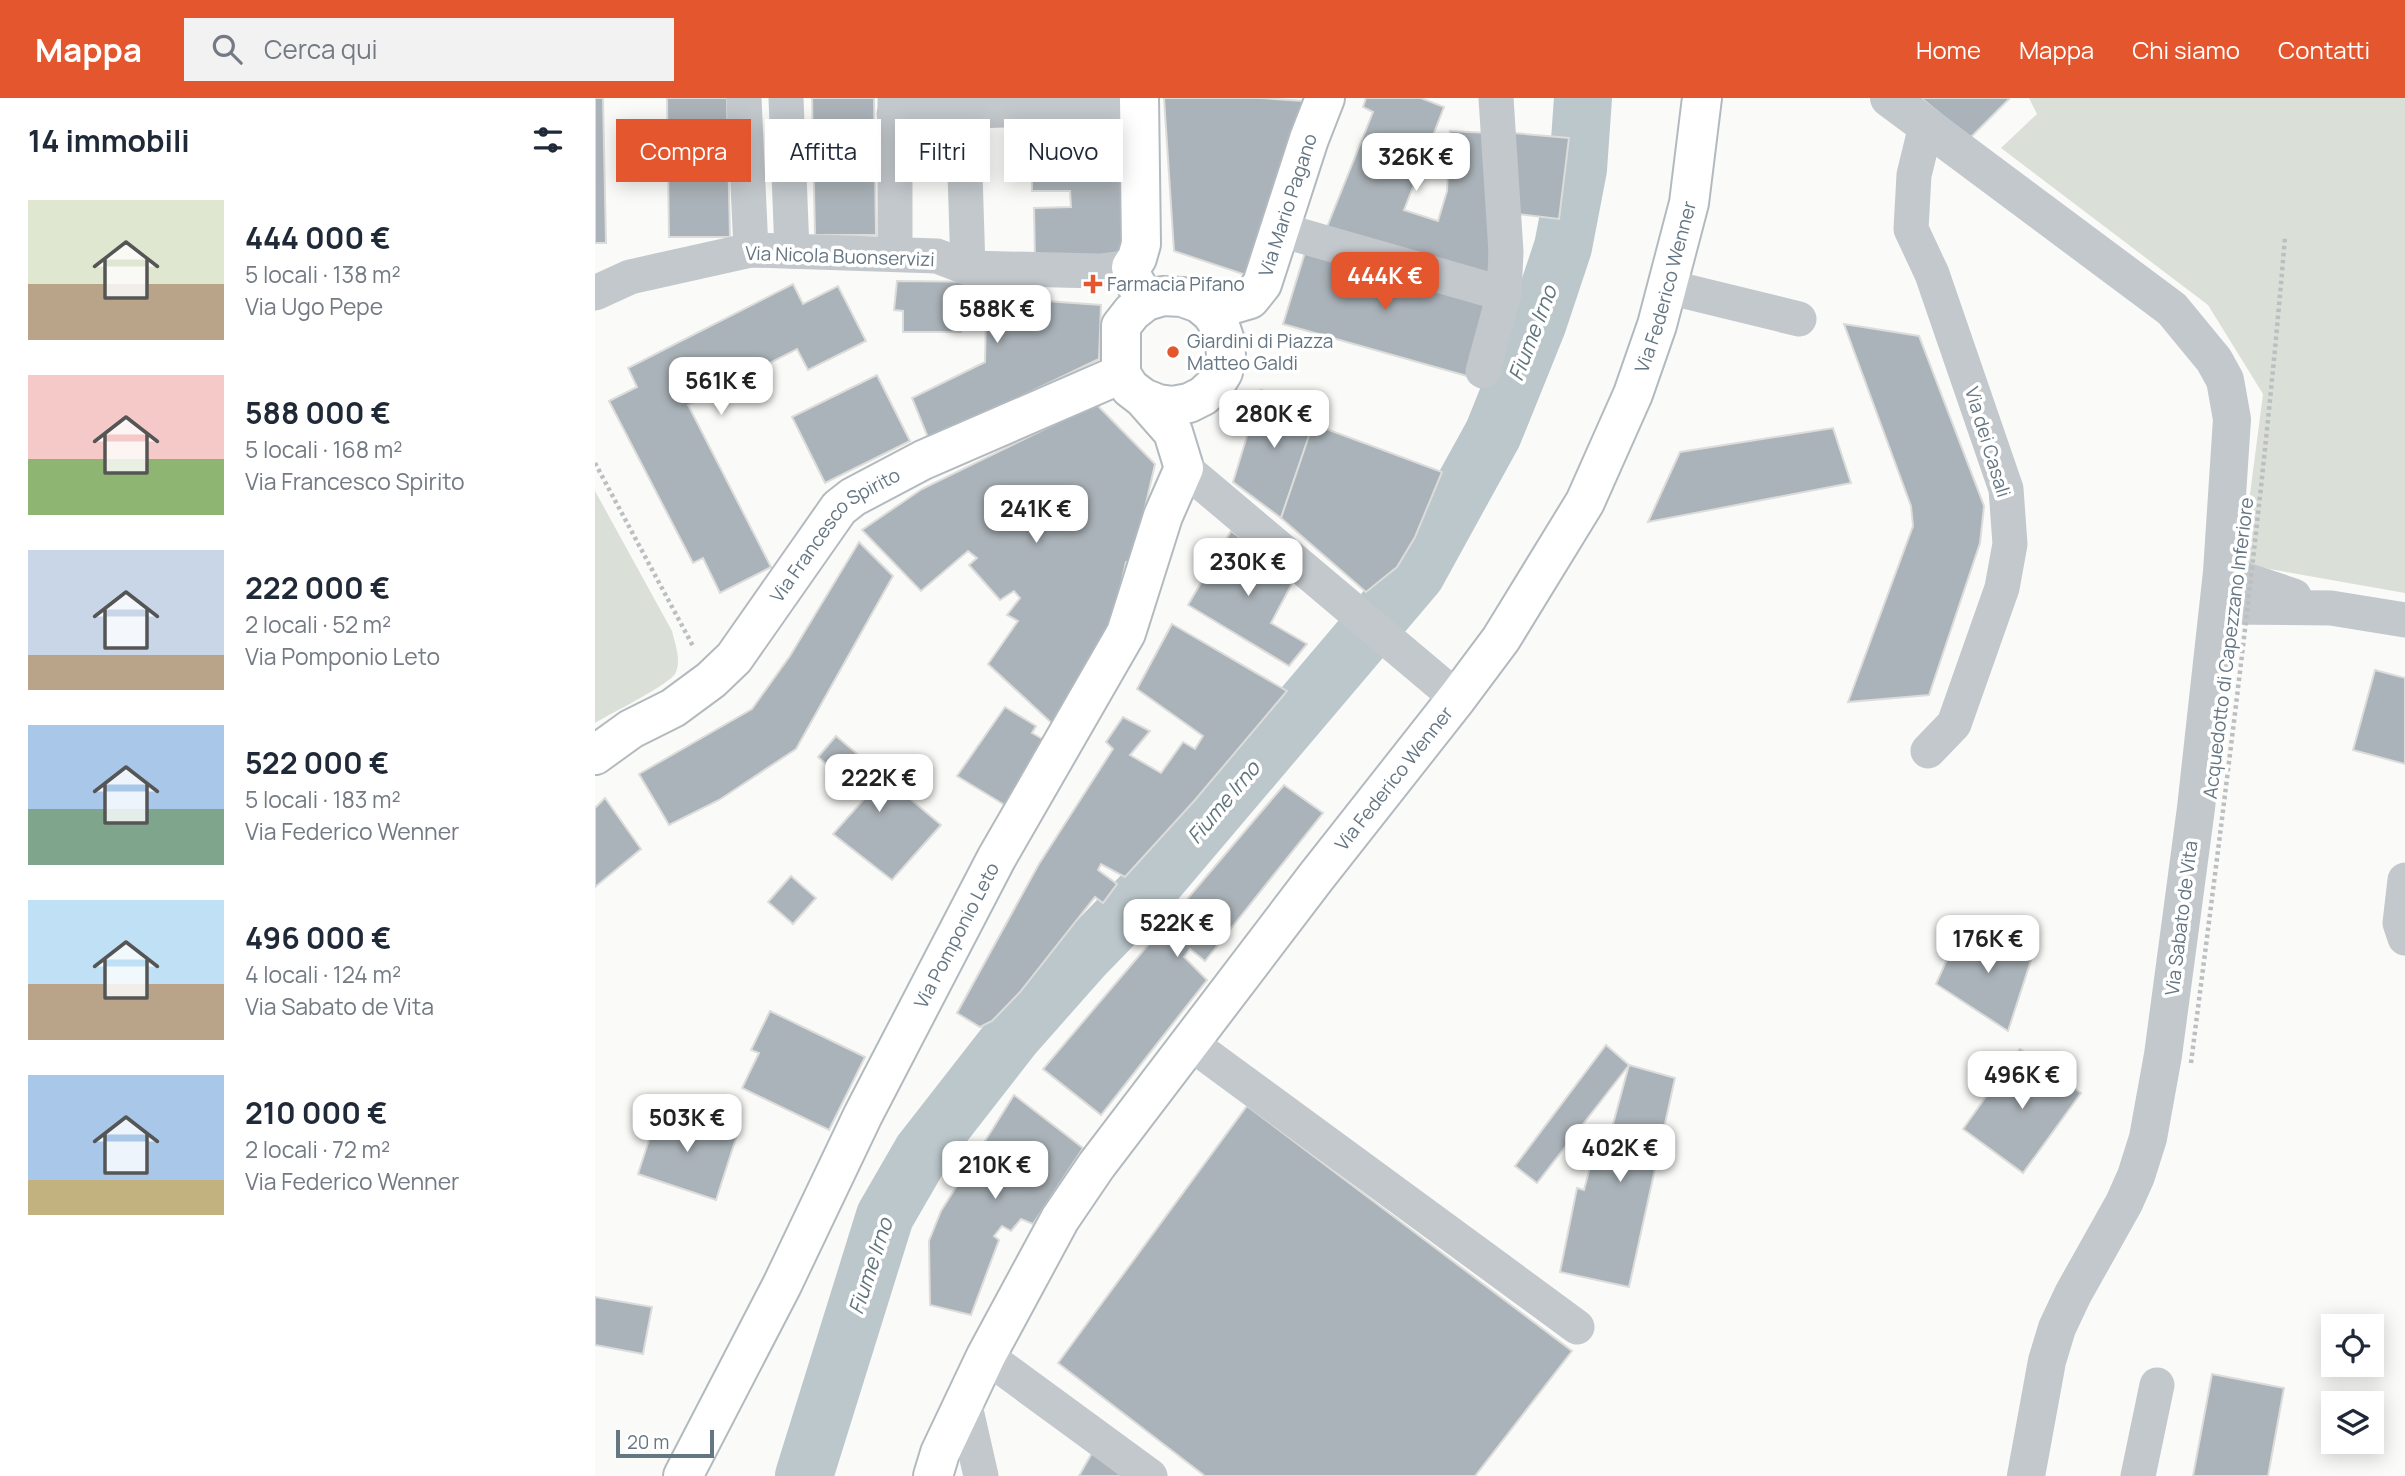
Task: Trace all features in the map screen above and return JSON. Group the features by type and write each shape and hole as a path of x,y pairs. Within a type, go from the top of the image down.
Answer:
{"main road":[{"name":"Via Mario Pagano","path":"1199,303 1233,304 1250,299 1262,284 1325,98"},
{"name":"Via Federico Wenner","path":"933,1476 940,1453 986,1356 1060,1219 1096,1166 1316,877 1457,698 1507,628 1585,502 1633,394 1668,287 1689,203 1702,98"},
{"path":"1140,102 1141,244 1131,267 1133,279 1146,301"},
{"path":"1132,386 1158,404 1173,406 1189,403 1209,391 1223,372 1226,356 1223,333 1211,313 1199,303 1182,297 1163,296 1146,301 1132,312 1121,326 1132,386 1173,432 1184,468"},
{"name":"Via Francesco Spirito","path":"595,755 631,729 673,708 711,680 734,658 839,508 853,497 923,460 1132,386"},
{"name":"Via Pomponio Leto","path":"683,1476 782,1285 863,1115 996,859 1126,633 1163,516 1184,468"}],"street":[{"path":"744,98 751,250"},
{"path":"786,98 792,251"},
{"path":"1483,370 1504,294 1506,253 1496,98"},
{"path":"1889,98 1926,126"},
{"path":"894,254 894,106 963,111 1140,102"},
{"path":"963,111 968,268"},
{"name":"Via Sabato de Vita","path":"1926,126 2172,309 2214,360 2225,380 2232,419 2220,589 2174,975 2148,1138 2124,1203 2057,1328 2039,1397 2026,1476"},
{"name":"Via dei Casali","path":"1926,126 1914,175 1911,229 1932,274 2006,489 2010,544 2002,588 1954,724 1928,751"},
{"path":"1281,230 1504,294"},
{"name":"Via Nicola Buonservizi","path":"595,293 630,277 751,250 937,256 968,268 1100,271 1131,267"},
{"path":"1668,287 1799,319"},
{"path":"1184,468 1457,698"},
{"path":"2220,589 2405,620"},
{"path":"2405,880 2400,923 2405,938"},
{"path":"1190,1043 1577,1327"},
{"path":"986,1356 1150,1476"},
{"path":"2138,1476 2157,1385"},
{"path":"964,1401 981,1476"}],"path":[{"name":"Acquedotto di Capezzano Inferiore","path":"2191,1063 2246,620 2273,379 2285,237"},
{"path":"595,463 711,680"}],"shaded area":[{"path":"2029,98 2405,98 2405,593 2241,564 2263,394 2208,305 2001,148 2037,114"},
{"path":"595,491 672,631 678,658 677,669 670,679 595,723"}],"building":[{"path":"595,98 603,98 606,243 595,243"},
{"path":"667,98 727,98 727,119 667,119"},
{"path":"812,98 874,98 874,119 812,119"},
{"path":"1164,98 1303,101 1252,277 1174,251"},
{"path":"1366,98 1421,98 1444,107 1404,210 1438,221 1447,191 1450,131 1489,133 1490,285 1323,237 1373,112 1363,107"},
{"path":"1921,98 2008,98 2009,99 1970,138"},
{"path":"1514,133 1569,138 1559,219 1510,213"},
{"path":"1123,135 1129,135 1132,258 1035,261 1034,208 1071,207 1070,191 1032,191 1032,182 1123,182"},
{"path":"668,182 729,182 730,237 669,237"},
{"path":"814,182 875,182 876,235 815,235"},
{"path":"1307,246 1488,305 1467,376 1283,324"},
{"path":"897,281 987,282 987,290 1036,290 1032,300 1101,305 1099,359 929,440 912,398 985,362 986,315 961,315 961,332 903,332 903,311 894,310"},
{"path":"793,284 803,304 838,286 866,341 808,370 797,349 688,405 771,567 720,593 703,558 693,563 609,401 637,387 628,368"},
{"path":"1844,324 1919,336 1984,506 1980,543 1929,695 1848,702 1913,526 1911,506"},
{"path":"877,375 910,441 825,483 792,417"},
{"path":"1261,390 1318,410 1281,518 1233,482"},
{"path":"1096,404 1155,464 1132,564 1126,562 1116,606 1086,685 1057,728 988,664 1018,621 1007,615 1020,598 1014,591 1000,600 969,565 977,558 968,551 921,591 862,530 922,489"},
{"path":"1313,424 1442,472 1415,537 1397,567 1366,592 1281,518"},
{"path":"1833,428 1851,483 1648,522 1680,452"},
{"path":"1231,531 1295,578 1271,623 1307,644 1289,666 1188,605"},
{"path":"859,542 893,576 796,749 719,800 669,825 639,774 752,709 790,656"},
{"path":"1172,624 1287,691 1195,800 1125,877 1101,864 1098,870 1117,884 1103,903 1095,897 1020,992 992,1021 980,1027 957,1013 1039,864 1113,749 1106,742 1123,717 1150,731 1130,755 1161,773 1183,742 1195,749 1203,736 1137,689"},
{"path":"2375,670 2405,678 2405,764 2353,750"},
{"path":"1005,707 1036,726 1032,733 1051,744 1008,807 957,776"},
{"path":"836,736 941,825 892,880 833,834 865,798 818,757"},
{"path":"1284,785 1323,813 1205,961 1190,949 1184,957 1207,980 1101,1115 1043,1069"},
{"path":"605,798 641,849 595,887 595,808"},
{"path":"791,876 816,898 793,924 768,902"},
{"path":"1977,926 2035,948 2008,1031 1936,984 1952,948 1964,954"},
{"path":"770,1011 865,1057 829,1130 742,1088 759,1053 751,1050"},
{"path":"1606,1045 1629,1065 1537,1183 1515,1166"},
{"path":"2020,1049 2081,1093 2023,1173 1963,1129"},
{"path":"1629,1065 1675,1078 1629,1287 1560,1272 1577,1188 1584,1190 1591,1163 1602,1165"},
{"path":"1014,1095 1083,1148 1033,1224 1021,1219 1011,1231 1002,1226 994,1236 999,1240 971,1315 930,1305 929,1241 941,1211"},
{"path":"1247,1106 1572,1351 1475,1476 1205,1476 1058,1363"},
{"path":"659,1109 737,1135 716,1200 638,1174"},
{"path":"595,1297 652,1307 643,1354 595,1345"},
{"path":"2212,1374 2284,1388 2268,1476 2193,1476"},
{"path":"1092,1453 1122,1476 1079,1476"}],"waterway":[{"name":"Fiume Irno","path":"804,1476 885,1216 922,1152 1014,1034 1083,956 1153,884 1416,574 1493,434 1537,325 1563,247 1578,169 1583,98"}],"place":[{"name":"Farmacia Pifano","path":"1093,284"},
{"name":"Giardini di Piazza Matteo Galdi","path":"1173,352"}]}
